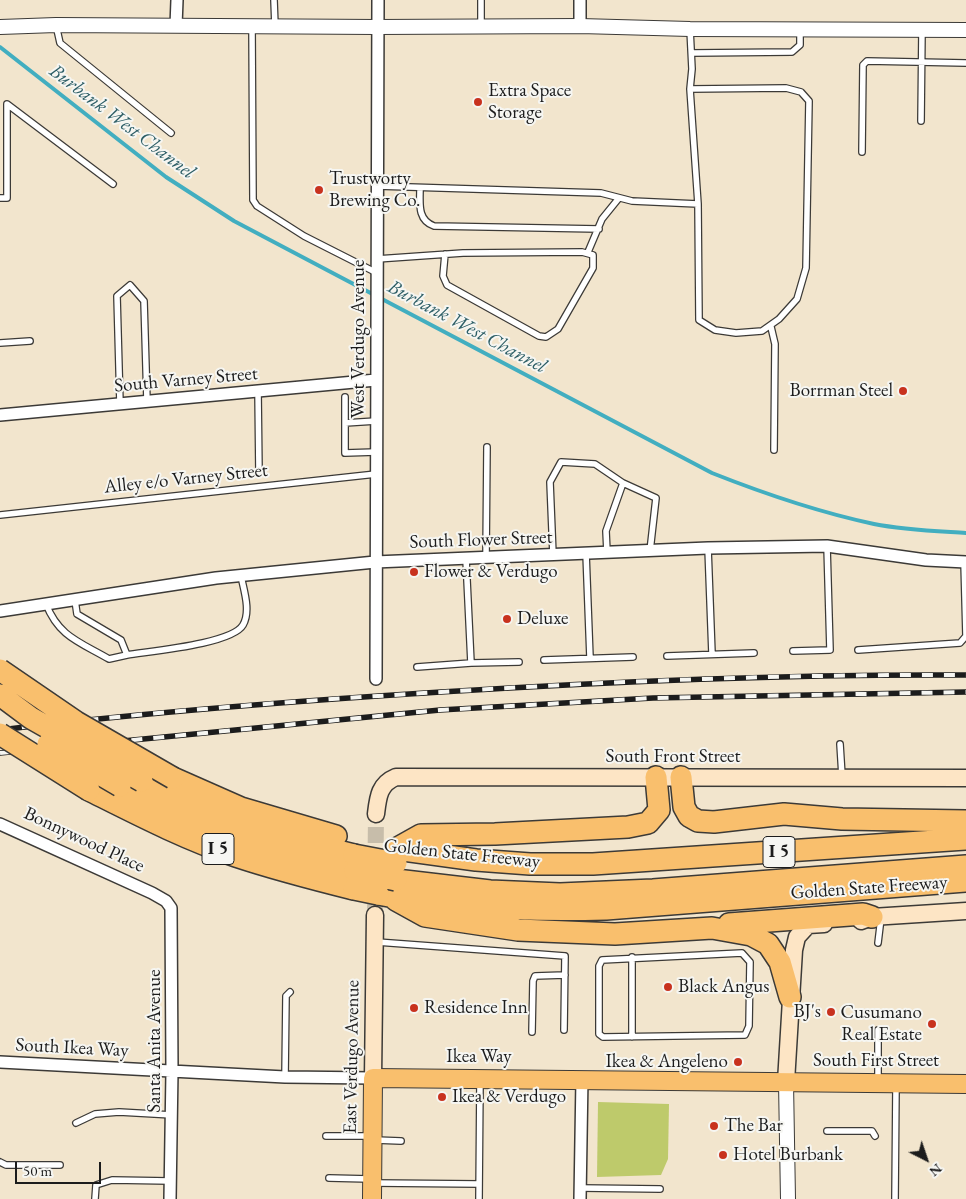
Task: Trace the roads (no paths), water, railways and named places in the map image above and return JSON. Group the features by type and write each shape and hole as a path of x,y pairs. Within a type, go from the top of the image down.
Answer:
{"highway":[{"name":"Golden State Freeway","path":"0,670 76,722 173,778 241,808 355,864 395,881 523,910 606,909 966,881"},
{"path":"0,695 31,718 142,781 177,798 355,864"},
{"path":"0,711 29,732 120,786 204,826 261,846 326,865 355,864"},
{"name":"Golden State Freeway","path":"0,734 89,790 165,828 234,856 289,873 355,864 395,881 476,860 530,864 593,864 966,839"},
{"path":"681,776 684,808 689,816 698,821 714,822 784,814 842,819 966,821"},
{"path":"395,881 421,835 599,829 628,827 648,823 659,810 656,777"},
{"path":"395,881 463,888 560,894 653,890 966,866"},
{"path":"395,881 425,916 518,930 615,934 712,928 734,923 863,914 876,917"},
{"path":"712,928 751,935 768,944 780,962 790,996"}],"main road":[{"name":"South Front Street","path":"376,814 378,793 383,786 396,777 966,778"},
{"path":"786,1082 790,996 797,937 808,925 862,921 876,917 966,911"},
{"name":"East Verdugo Avenue","path":"372,1187 375,915"},
{"name":"Ikea Way","path":"373,1078 582,1078 786,1082"},
{"name":"South First Street","path":"786,1082 966,1084"}],"street":[{"path":"176,26 177,0"},
{"name":"West Verdugo Avenue","path":"376,679 378,0"},
{"path":"580,0 580,26"},
{"path":"0,27 56,25 580,26 690,29 966,30"},
{"name":"South Varney Street","path":"0,415 376,380"},
{"name":"South Flower Street","path":"0,611 182,582 375,562 708,548 827,546 965,562"},
{"name":"Bonnywood Place","path":"0,824 152,893"},
{"name":"Santa Anita Avenue","path":"152,893 169,904 173,915 170,1199"},
{"name":"South Ikea Way","path":"0,1062 172,1071"},
{"name":"Ikea Way","path":"172,1071 373,1078"},
{"path":"580,1193 582,1078"},
{"path":"786,1082 788,1199"}],"lane":[{"path":"274,0 274,26"},
{"path":"481,0 481,26"},
{"path":"56,25 60,43 171,133"},
{"path":"252,26 254,200 257,206 304,236 377,273"},
{"path":"690,29 692,53 690,89 698,204 699,320 715,330 736,334 762,331 771,327 797,299 806,268 809,101 801,92 786,88 690,89"},
{"path":"692,53 792,52 800,44 800,29"},
{"path":"921,121 922,29"},
{"path":"862,152 863,65 867,61 966,63"},
{"path":"0,198 7,198 7,104 113,184"},
{"path":"377,186 601,193 632,201 698,204"},
{"path":"420,188 420,213 425,220 434,226 599,229"},
{"path":"588,252 602,219 619,198"},
{"path":"377,259 445,254 588,252 593,255 593,268 558,329 546,336 532,334 447,285 443,276 445,254"},
{"path":"120,404 117,296 130,285 144,301 148,401"},
{"path":"771,327 775,344 774,450"},
{"path":"0,343 30,341"},
{"path":"258,391 259,474"},
{"path":"346,398 345,453 376,452"},
{"path":"345,423 376,421"},
{"path":"486,558 487,447"},
{"path":"553,555 550,482 561,462 595,464 623,483 656,498 650,551"},
{"name":"Alley e/o Varney Street","path":"0,515 376,474"},
{"path":"607,552 606,532 623,483"},
{"path":"793,651 830,650 827,546"},
{"path":"708,548 712,654"},
{"path":"586,553 590,658"},
{"path":"466,559 471,663"},
{"path":"858,650 960,643 966,636 965,562"},
{"path":"46,604 52,620 60,630 109,659 219,640 234,634 243,626 247,612 241,576"},
{"path":"75,600 77,614 121,640 127,655"},
{"path":"668,656 754,653"},
{"path":"544,660 633,657"},
{"path":"417,667 519,662"},
{"path":"840,744 842,777"},
{"path":"876,917 878,943"},
{"path":"375,942 565,956 564,1030"},
{"path":"742,953 750,962 749,1026 745,1035 632,1037 603,1037 599,1031 599,966 602,960 607,958 742,953"},
{"path":"632,957 632,1037"},
{"path":"532,1032 533,981 535,976 565,975"},
{"path":"285,1076 286,996 290,992"},
{"path":"878,1030 887,1083 895,1199"},
{"path":"479,1199 480,1078"},
{"path":"76,1123 94,1114 120,1112 172,1115"},
{"path":"827,1131 872,1131 875,1136"},
{"path":"326,1136 401,1141"},
{"path":"0,1162 6,1166 60,1165"},
{"path":"329,1178 372,1187 479,1184"},
{"path":"95,1199 96,1185 112,1180 170,1181"},
{"path":"580,1193 660,1189"}],"waterway":[{"name":"Burbank West Channel","path":"0,47 166,177 234,221 712,473 792,502 874,524 897,528 966,533"}],"tunnel":[{"path":"375,915 376,814"}],"railway":[{"path":"0,730 220,708 507,688 769,677 966,675"},
{"path":"0,753 440,710 653,698 966,692"}],"place":[{"name":"Extra Space Storage","path":"478,102"},
{"name":"Trustworty Brewing Co.","path":"319,190"},
{"name":"Borrman Steel","path":"903,391"},
{"name":"Flower & Verdugo","path":"414,572"},
{"name":"Deluxe","path":"507,619"},
{"name":"Black Angus","path":"668,987"},
{"name":"Residence Inn","path":"414,1008"},
{"name":"BJ's","path":"831,1012"},
{"name":"Cusumano Real Estate","path":"932,1024"},
{"name":"Ikea & Angeleno","path":"738,1062"},
{"name":"Ikea & Verdugo","path":"442,1097"},
{"name":"The Bar","path":"714,1126"},
{"name":"Hotel Burbank","path":"723,1155"}]}
